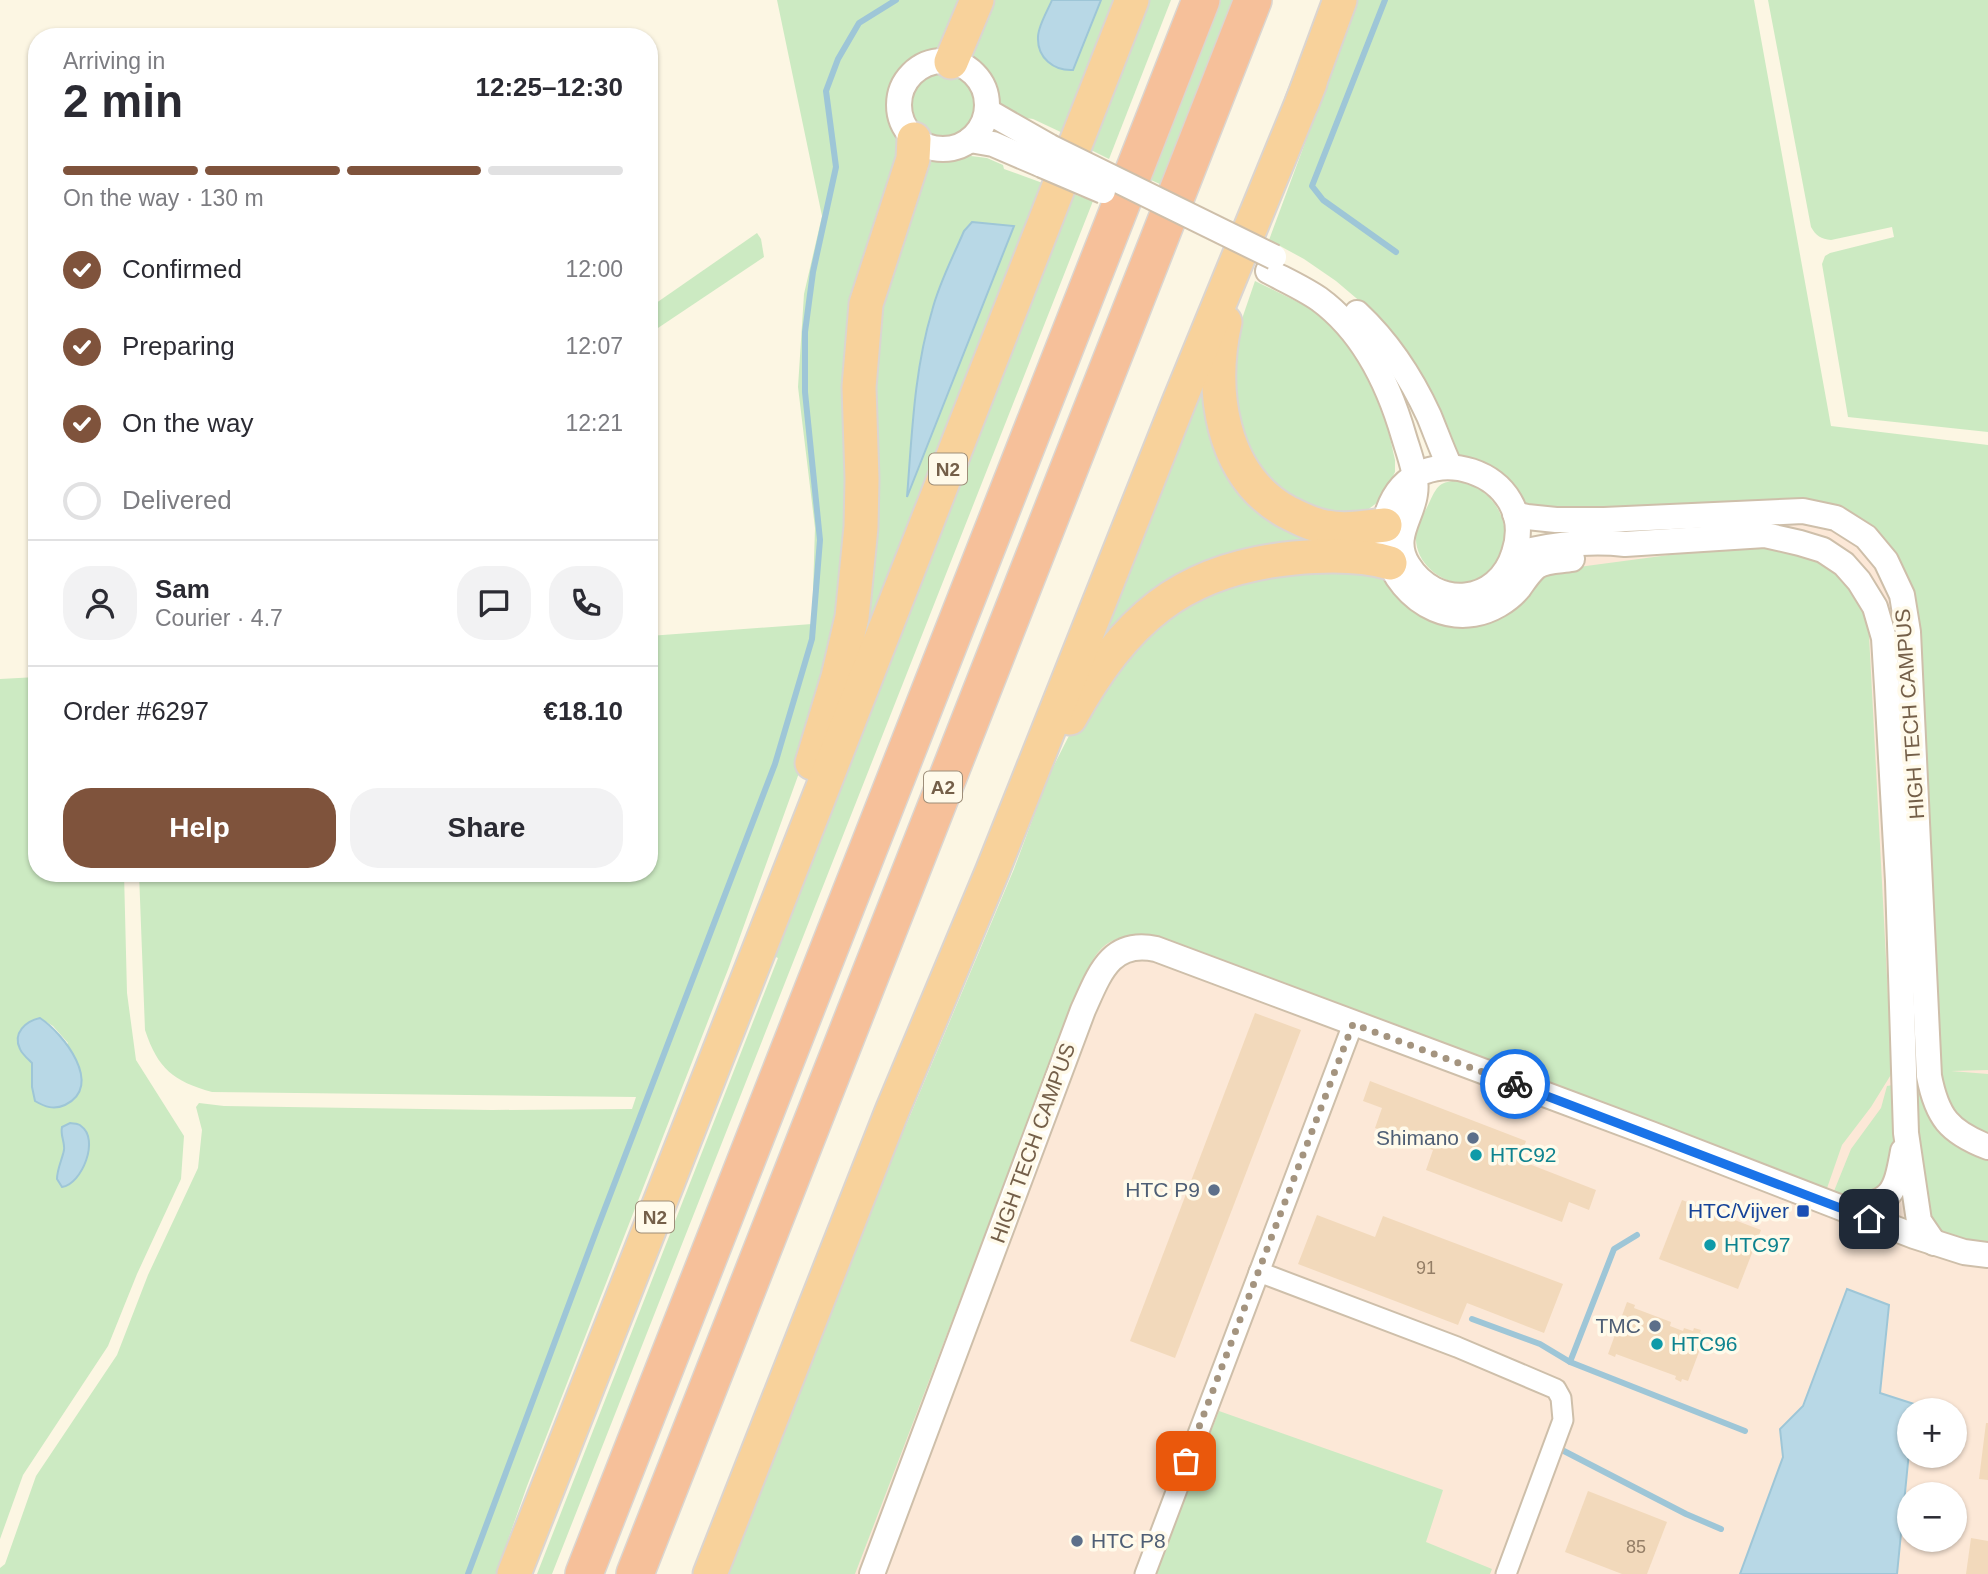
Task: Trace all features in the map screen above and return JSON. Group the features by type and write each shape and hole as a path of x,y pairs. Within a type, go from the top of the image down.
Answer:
{"highway":[{"path":"951,62 977,0"},
{"name":"N2","path":"514,1574 1132,0"},
{"name":"A2","path":"583,1574 1201,0"},
{"name":"A2","path":"635,1574 1253,0"},
{"path":"1340,0 1231,296 1222,339 1219,374 1222,414 1238,461 1255,485 1277,506 1310,523 1326,527 1385,525"},
{"path":"710,1574 892,1111 992,872 1179,402 1310,83"},
{"name":"N2","path":"764,938 795,808 823,727 852,617 861,527 859,387 866,304 913,159 914,139"},
{"path":"992,872 1008,858 1070,719 1099,669 1123,639 1170,598 1213,575 1270,561 1339,556 1399,564"}],"street":[{"path":"933,62 951,62 969,69 981,83 987,111 984,122 963,145 946,150 929,148 914,139 900,117 901,90 917,69 933,62"},
{"path":"987,111 1046,156 1271,264 1316,279 1330,289 1361,317 1384,343 1408,378 1450,467"},
{"path":"970,140 1046,156"},
{"path":"1271,264 1320,300 1354,332 1365,347 1399,422 1414,478 1415,495 1406,518 1399,564"},
{"path":"1434,469 1471,469 1493,481 1507,498 1515,514 1517,532 1514,554 1502,576 1493,585 1475,595 1460,597 1445,594 1423,582 1386,551 1385,525 1389,510 1396,496 1414,478 1434,469"},
{"name":"HIGH TECH CAMPUS","path":"1515,514 1556,520 1605,520 1803,511 1836,518 1866,537 1886,561 1902,595 1908,632 1929,1076 1933,1096 1943,1117 1964,1138 1988,1147"},
{"name":"HIGH TECH CAMPUS","path":"1514,554 1604,541 1625,544 1765,534 1823,550 1844,564 1859,581 1875,607 1884,638 1888,701 1898,881 1906,1133 1919,1221 1934,1243"},
{"name":"HIGH TECH CAMPUS","path":"1399,564 1400,582 1413,596 1443,612 1457,615 1475,614 1504,602 1528,575 1544,563 1604,556 1625,544"},
{"name":"HIGH TECH CAMPUS","path":"872,1574 1083,1010 1104,966 1114,956 1133,947 1156,949 1934,1243 1988,1255"},
{"path":"1145,1574 1353,1024"},
{"path":"1847,1210 1878,1204 1893,1190 1900,1169 1906,1133"},
{"path":"1259,1272 1556,1389 1561,1398 1563,1420 1506,1574"}],"shaded area":[{"path":"1553,441 1988,495 1988,1574 794,1574 1133,704 1564,658"}],"green space":[{"path":"777,0 969,0 949,44 908,61 893,81 888,98 890,122 901,142 878,230 855,529 808,748 729,967 527,1486 496,1574 0,1574 36,1476 117,1355 148,1275 198,1168 202,1130 196,1107 199,1103 224,1106 492,1110 632,1109 636,1097 212,1092 187,1083 169,1072 162,1064 155,1055 145,1030 139,882 658,882 658,635 812,624 815,528 798,387 804,294 822,216"},
{"path":"986,0 1052,0 1038,36 1040,51 1053,65 1073,70 1101,0 1120,0 1067,135 1033,119 1010,116 1000,106 984,72 964,56"},
{"path":"1143,0 1171,0 1109,159 1085,147"},
{"path":"1221,0 1237,0 1164,186 1151,180"},
{"path":"1358,0 1754,0 1831,426 1988,445 1988,1070 1951,1071 1988,1074 1988,1139 1960,1120 1941,1097 1916,665 1864,524 1536,512 1462,458 1447,442 1369,309 1336,281 1269,240"},
{"path":"1768,0 1988,0 1988,432 1848,417 1822,264 1825,256 1830,253 1894,237 1892,227 1831,240 1819,236 1811,227"},
{"path":"943,74 965,83 974,105 965,127 943,136 921,127 912,105 921,83"},
{"path":"971,156 987,158 1003,165 1004,169 1048,185 852,682 873,305 928,157 958,159"},
{"path":"1068,192 1093,201 552,1574 537,1574 778,958 769,954"},
{"path":"757,233 761,239 764,257 658,328 658,302"},
{"path":"1255,281 1314,310 1341,332 1374,392 1388,429 1395,472 1382,499 1362,514 1340,519 1282,498 1234,432 1234,342"},
{"path":"1224,292 1219,440 1345,540 1232,561 1059,714"},
{"path":"1452,481 1468,484 1481,491 1500,513 1504,527 1500,556 1491,570 1480,579 1468,583 1443,578 1432,571 1417,548 1418,526 1432,497 1440,485"},
{"path":"1752,548 1791,551 1828,565 1848,582 1868,616 1892,1073 1871,1107 1842,1145 1825,1194 1152,937 1137,936 1115,940 1099,951 1081,984 855,1574 720,1574 814,1336 1014,869 1049,775 1076,722 1143,626 1270,566 1380,573 1409,606 1531,582 1556,570 1699,551"},
{"path":"28,677 28,882 124,882 127,993 136,1060 184,1136 181,1179 137,1274 108,1346 23,1475 0,1539 0,679","holes":["40,1018 53,1026 68,1043 32,1087 32,1063","61,1133 87,1133 87,1157 62,1187 57,1179 63,1151"]},
{"path":"1914,1081 1925,1082 1988,1157 1988,1246 1947,1238 1936,1231 1930,1220 1921,1182"},
{"path":"1893,1085 1896,1164 1891,1180 1861,1201 1832,1196 1851,1149 1881,1108 1887,1086"},
{"path":"1219,1411 1443,1490 1426,1542 1492,1569 1490,1574 1154,1574"}],"water":[{"path":"1052,0 1101,0 1073,70 1053,66 1040,51 1038,33"},
{"path":"972,222 1014,226 907,497 915,403 926,334 942,280 964,231"},
{"path":"40,1018 69,1047 81,1073 81,1086 76,1096 61,1107 50,1107 35,1101 32,1063 22,1053 18,1043 22,1029"},
{"path":"70,1123 80,1125 86,1132 89,1150 82,1170 69,1184 62,1187 57,1179 64,1150 62,1127"},
{"path":"1847,1289 1889,1305 1880,1393 1897,1398 1897,1468 1907,1468 1906,1482 1897,1482 1897,1552 1899,1552 1897,1574 1740,1574 1783,1457 1780,1429 1803,1406"}],"building":[{"name":"HTC P9","path":"1255,1013 1301,1030 1175,1358 1130,1341"},
{"name":"HTC92","path":"1370,1081 1526,1141 1519,1160 1596,1190 1589,1210 1569,1202 1562,1222 1426,1170 1433,1150 1375,1128 1382,1108 1363,1101"},
{"name":"HTC97","path":"1682,1200 1761,1230 1738,1289 1659,1259"},
{"path":"1317,1215 1375,1237 1383,1216 1563,1284 1544,1333 1467,1303 1458,1325 1298,1264"},
{"name":"HTC96","path":"1627,1302 1635,1305 1634,1308 1671,1322 1670,1326 1683,1331 1684,1328 1701,1330 1700,1333 1705,1336 1688,1381 1682,1379 1681,1382 1675,1379 1676,1376 1616,1354 1615,1357 1608,1354"},
{"path":"1988,1423 1988,1480 1979,1479"},
{"path":"1588,1491 1667,1522 1647,1574 1622,1574 1565,1552"},
{"path":"1971,1538 1988,1541 1988,1574 1966,1574"}],"waterway":[{"path":"468,1574 775,764 812,639 820,540 805,392 805,332 813,272 836,167 826,91 838,59 859,23 896,0"},
{"path":"1385,0 1312,186 1323,200 1396,252"},
{"path":"1570,1362 1614,1249 1637,1235"},
{"path":"1472,1319 1540,1344 1570,1362 1745,1431"},
{"path":"1562,1450 1686,1514 1721,1529"}],"way so far":[{"path":"1186,1461 1353,1024 1515,1084"}],"place":[{"name":"Shimano","path":"1473,1138"},
{"name":"HTC92","path":"1476,1155"},
{"name":"HTC P9","path":"1214,1190"},
{"name":"HTC/Vijver","path":"1803,1211"},
{"name":"HTC97","path":"1710,1245"},
{"name":"TMC","path":"1655,1326"},
{"name":"HTC96","path":"1657,1344"},
{"name":"HTC P8","path":"1077,1541"}],"route":[{"path":"1515,1084 1869,1219"}]}
